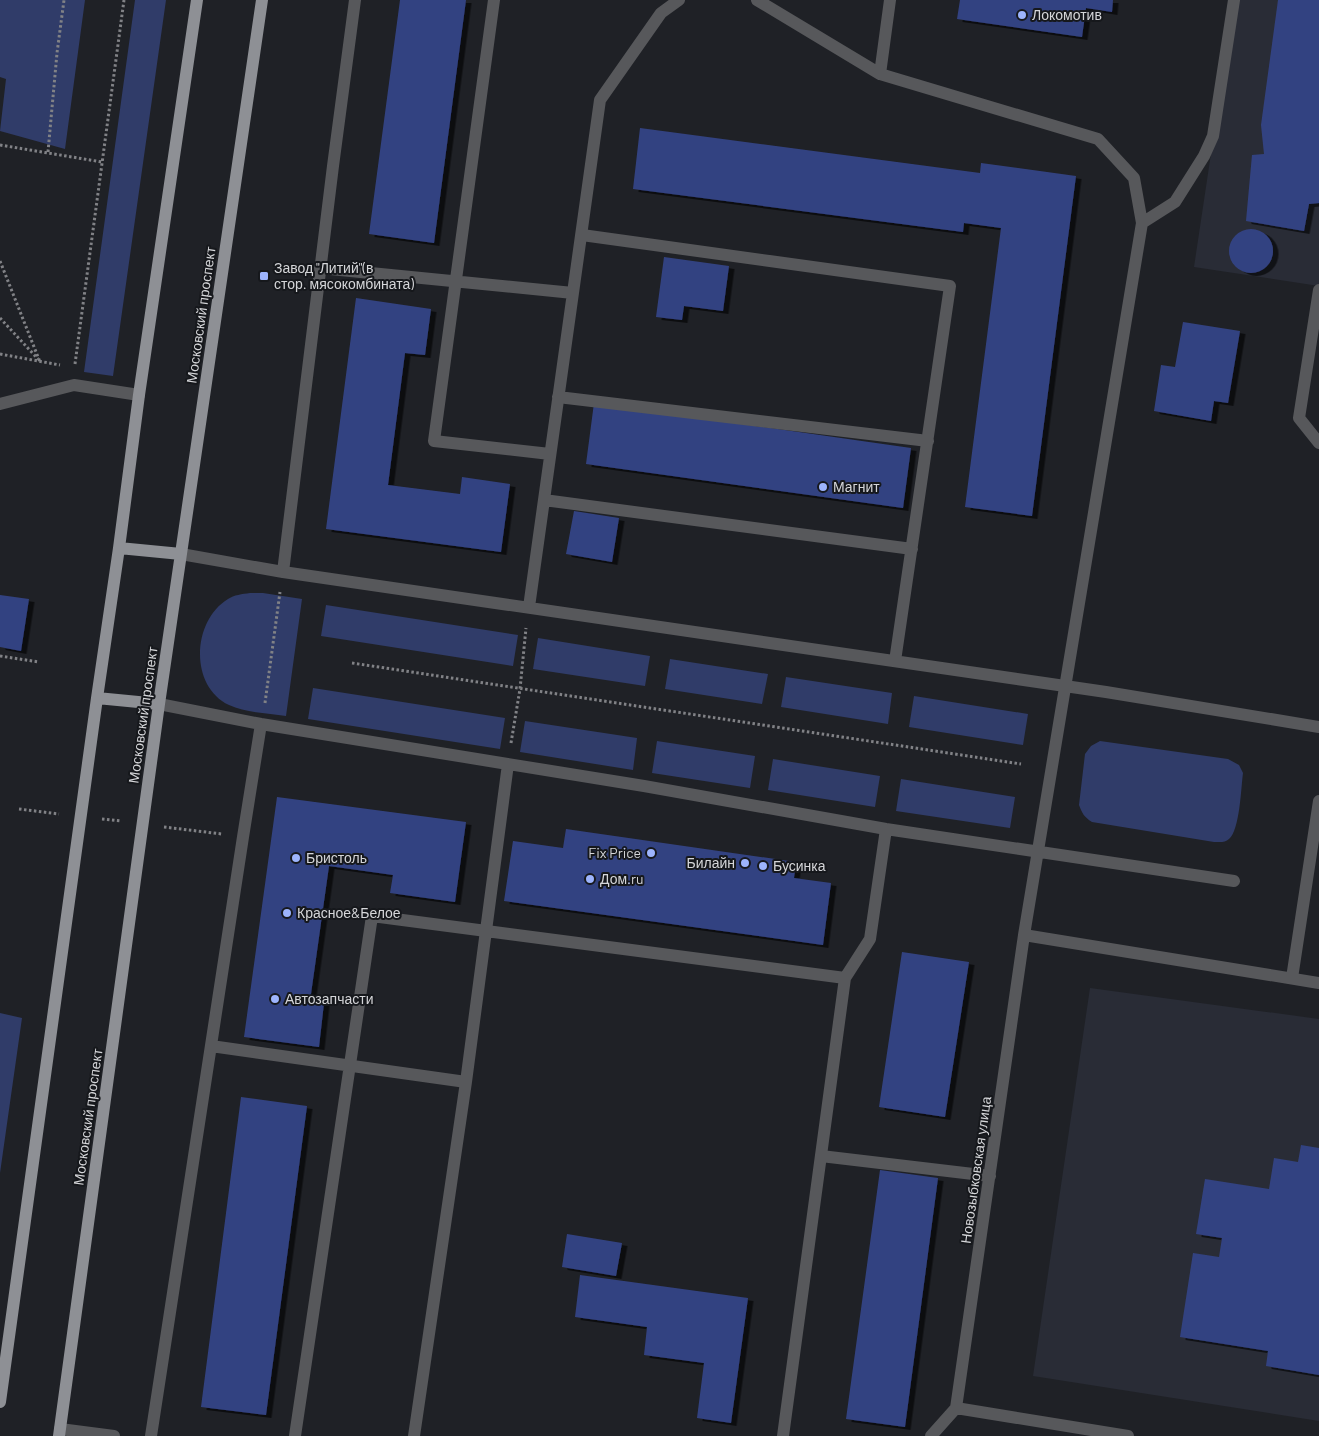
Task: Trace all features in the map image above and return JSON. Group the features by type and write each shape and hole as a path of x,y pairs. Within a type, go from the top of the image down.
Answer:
{"main road":[{"path":"0,1402 139,395 197,0"},
{"name":"Московский проспект","path":"60,1433 159,704 262,0"},
{"path":"119,548 181,554"},
{"path":"97,698 159,704"}],"street":[{"path":"283,572 355,0"},
{"path":"494,0 434,441 550,454"},
{"path":"529,607 600,100 661,12 679,0"},
{"name":"Новозыбковская улица","path":"758,0 880,74 1098,139 1134,178 1142,223 1024,935 956,1408"},
{"path":"880,74 890,0"},
{"path":"1142,223 1175,202 1204,156 1213,136 1234,0"},
{"path":"582,235 950,286 895,661"},
{"path":"320,268 573,293"},
{"path":"1319,290 1314,351 1299,418 1319,443"},
{"path":"0,404 74,385 139,395"},
{"path":"558,397 928,440"},
{"path":"544,500 912,549"},
{"path":"181,554 283,572 1065,686 1319,727"},
{"path":"159,704 261,724 886,829 1234,881"},
{"path":"151,1436 261,724"},
{"path":"414,1436 466,1082 508,764"},
{"path":"1292,978 1319,801"},
{"path":"783,1436 844,978 870,939 886,829"},
{"path":"295,1436 348,1066 372,916 844,978"},
{"path":"1024,935 1319,983"},
{"path":"211,1046 466,1082"},
{"path":"821,1156 990,1176"},
{"path":"931,1436 956,1408 1093,1433 1128,1436"},
{"path":"60,1433 114,1436"}],"path":[{"path":"48,152 64,0"},
{"path":"74,385 124,0"},
{"path":"0,144 102,162"},
{"path":"0,260 40,362"},
{"path":"0,318 40,362"},
{"path":"0,354 75,368"},
{"path":"261,724 283,572"},
{"path":"508,764 520,689 529,607"},
{"path":"0,656 39,662"},
{"path":"352,663 1021,764"}],"shaded area":[{"path":"0,0 85,0 65,149 0,131 6,79 0,77"},
{"path":"135,0 166,0 113,376 84,372"},
{"path":"1234,0 1319,0 1319,286 1194,267"},
{"path":"250,593 302,599 286,716 250,711 229,705 216,696 207,684 202,669 200,653 202,637 207,622 216,609 228,599"},
{"path":"326,605 518,635 513,666 321,636"},
{"path":"538,638 650,656 645,686 533,669"},
{"path":"670,659 768,674 762,704 665,689"},
{"path":"786,677 892,693 888,724 781,707"},
{"path":"313,688 505,718 500,749 308,719"},
{"path":"914,696 1028,714 1023,745 909,727"},
{"path":"525,721 637,738 633,770 520,752"},
{"path":"657,741 755,756 750,788 652,773"},
{"path":"1100,741 1228,759 1239,765 1243,773 1241,798 1233,834 1226,841 1214,842 1089,820 1079,805 1085,754 1091,746"},
{"path":"773,759 880,776 875,807 768,790"},
{"path":"901,779 1015,797 1010,828 896,811"},
{"path":"1090,988 1319,1019 1319,1421 1033,1376"},
{"path":"0,1013 22,1018 0,1173"}],"building":[{"path":"400,0 466,0 434,243 369,234"},
{"name":"Локомотив","path":"960,0 1113,0 1112,12 1086,8 1082,37 957,19"},
{"path":"1278,0 1319,0 1319,203 1309,204 1304,231 1246,221 1252,155 1264,154 1261,125"},
{"path":"640,128 980,173 981,163 1076,176 1032,516 965,507 1001,228 964,223 963,232 633,189"},
{"path":"1247,229 1255,229 1267,235 1273,251 1267,267 1255,273 1247,273 1235,267 1229,255 1229,247 1235,235"},
{"path":"664,257 729,266 723,311 684,306 682,320 656,317"},
{"path":"356,298 431,309 425,355 405,353 388,485 460,494 462,477 510,484 501,552 326,529"},
{"path":"1183,322 1240,331 1228,403 1214,401 1211,421 1154,411 1161,365 1175,367"},
{"path":"594,403 911,448 903,508 586,464"},
{"path":"574,511 619,518 612,562 566,554"},
{"path":"0,595 29,599 21,651 0,647"},
{"path":"277,797 466,822 455,902 390,893 393,875 329,866 310,1001 324,1003 319,1047 244,1037"},
{"path":"566,829 796,862 794,878 831,883 823,945 504,901 513,841 563,848"},
{"path":"902,952 969,962 945,1117 879,1107"},
{"path":"241,1097 307,1106 266,1415 201,1407"},
{"path":"1301,1145 1319,1148 1319,1375 1266,1366 1268,1351 1180,1337 1193,1253 1219,1257 1222,1238 1196,1234 1205,1179 1269,1189 1274,1158 1298,1162"},
{"path":"880,1170 938,1178 905,1427 846,1419"},
{"path":"567,1234 622,1243 616,1276 562,1267"},
{"path":"580,1275 748,1298 731,1423 697,1418 704,1363 644,1355 647,1327 575,1317"}],"place":[{"name":"Локомотив","path":"1022,15"},
{"name":"Завод \"Литий\"(в стор. мясокомбината)","path":"264,276"},
{"name":"Магнит","path":"823,487"},
{"name":"Fix Price","path":"651,853"},
{"name":"Бристоль","path":"296,858"},
{"name":"Билайн","path":"745,863"},
{"name":"Бусинка","path":"763,866"},
{"name":"Дом.ru","path":"590,879"},
{"name":"Красное&Белое","path":"287,913"},
{"name":"Автозапчасти","path":"275,999"}]}
